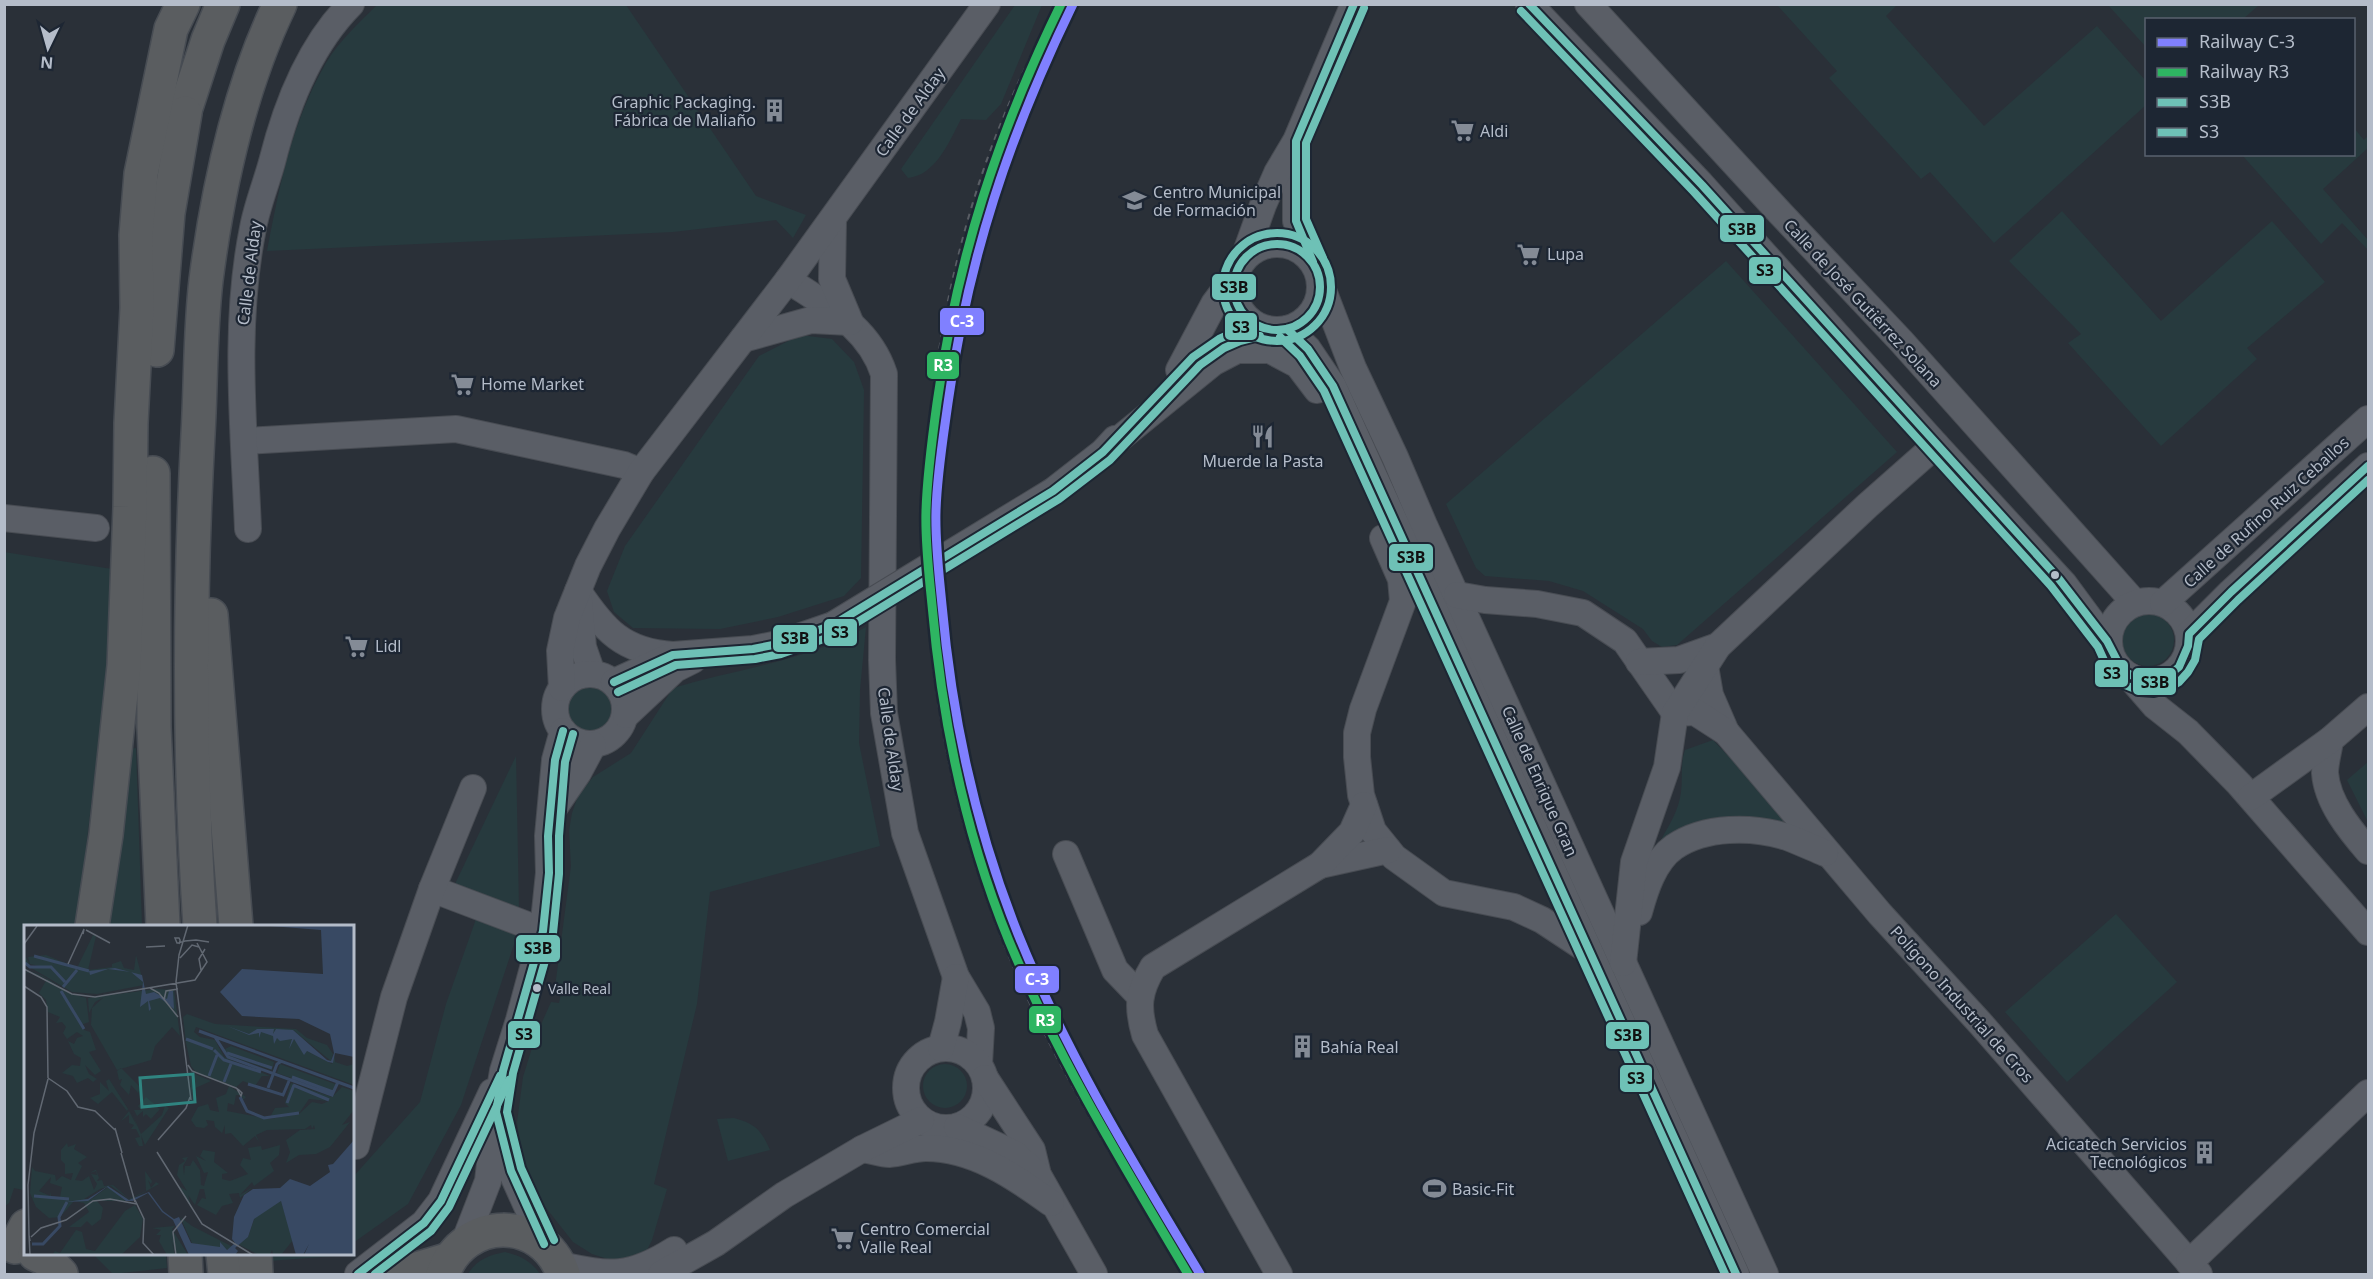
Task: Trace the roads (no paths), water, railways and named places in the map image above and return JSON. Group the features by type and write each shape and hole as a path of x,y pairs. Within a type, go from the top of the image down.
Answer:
{"highway":[{"path":"92,925 107,824 124,666 131,423 137,308 136,235 141,174 171,29 183,4"},
{"path":"137,308 159,176 186,113 208,40 223,4"},
{"path":"200,925 191,725 193,531 206,281 221,190 242,107 268,28 280,4"},
{"path":"163,925 154,727 153,428 159,312 168,213 186,113"},
{"path":"193,531 210,592 236,925"},
{"path":"400,1275 452,1259 490,1231 504,1230 525,1234 556,1261"},
{"path":"38,1255 61,1275"},
{"path":"185,1255 186,1275"},
{"path":"222,1255 225,1275"},
{"path":"255,1255 256,1275"}],"street":[{"name":"Calle de Alday","path":"248,529 242,317 253,227 280,129 300,80 321,42 351,4"},
{"name":"Calle de Alday","path":"562,688 560,651 567,618 607,529 641,472 789,280 987,4"},
{"path":"1179,370 1214,304 1239,267 1254,250 1280,243 1304,252 1317,274 1319,300 1312,313 1301,323 1287,329 1272,330 1258,326 1246,318 1233,291 1239,267 1263,206 1277,173 1296,141 1354,4"},
{"path":"1529,4 1701,184 2064,584 2109,645 2115,662 2155,706 2188,732 2251,797 2368,932"},
{"name":"Calle de José Gutiérrez Solana","path":"1588,4 1901,341 2135,603"},
{"name":"Calle de Enrique Gran","path":"1296,141 1296,221 1353,368 1765,1275"},
{"name":"Calle de Alday","path":"833,220 832,279 850,322"},
{"name":"Calle de Alday","path":"789,280 850,322 862,333 875,352 884,374 882,660 884,712 905,832 957,977 977,1012 981,1028 982,1071"},
{"path":"743,339 811,320 850,322"},
{"path":"1103,452 1179,370 1219,339 1237,331 1258,326"},
{"name":"Calle de Enrique Gran","path":"1287,329 1308,350 1333,386 1736,1275"},
{"path":"578,591 613,636 631,647 651,654 673,655 743,650 778,644 833,625 1053,491 1214,362 1237,350 1270,350 1298,365 1316,386 1401,579 1403,601 1366,699 1357,733 1361,795 1373,831 1388,850 1426,882 1444,893 1514,907 1542,920 1589,952"},
{"name":"Calle de Rufino Ruiz Ceballos","path":"2163,603 2368,420"},
{"path":"245,441 456,429 624,465 641,472"},
{"path":"1623,964 1634,862 1667,767 1675,713 1712,656 1867,506 1936,445"},
{"path":"2189,634 2231,592 2368,466"},
{"path":"4,518 96,528"},
{"path":"578,591 583,647 603,678 624,697 626,715 615,735 605,742 593,745 582,744 562,731 555,710 556,698 570,680 580,675 603,678 673,655"},
{"path":"1457,595 1485,600 1537,604 1583,613 1625,641 1675,713"},
{"path":"2109,645 2114,622 2122,611 2135,603 2144,601 2163,603 2181,616 2189,634 2189,649 2185,660 2169,676 2146,681 2129,676"},
{"path":"626,715 675,669 709,653"},
{"path":"1639,663 1712,656"},
{"name":"Polígono Industrial de Cros","path":"1712,656 1710,695 1726,732 1828,855 1980,1023 2194,1269"},
{"path":"2169,676 2173,697 2188,732"},
{"path":"2251,797 2331,740 2368,707"},
{"name":"Polígono Industrial de Cros","path":"1675,713 1695,712 1726,732"},
{"path":"452,1259 489,1181 503,1071 543,931 549,873 548,836 555,760 562,731"},
{"path":"2331,740 2325,773 2332,800 2354,835 2368,850"},
{"path":"550,813 578,773 593,745"},
{"path":"356,1146 394,998 432,889 474,788"},
{"path":"1279,1275 1144,1035 1139,1015 1140,996 1145,980 1153,967 1320,865 1352,832 1364,805"},
{"path":"1623,964 1649,880 1673,848 1688,840 1730,829 1785,837 1828,855"},
{"path":"1320,865 1388,850"},
{"path":"1066,854 1115,970 1140,996"},
{"path":"432,889 543,931"},
{"path":"941,1048 957,977"},
{"path":"982,1071 986,1091 983,1103 968,1122 957,1127 944,1129 921,1120 912,1111 906,1098 905,1084 912,1065 928,1052 941,1048 962,1051 982,1071 1032,1150 1038,1175 1094,1275"},
{"path":"358,1275 424,1223 441,1201 503,1071"},
{"path":"2194,1269 2368,1093"},
{"path":"862,1149 906,1098"},
{"path":"496,1112 511,1171 556,1261 603,1274 645,1267 708,1228 784,1195"},
{"path":"661,1275 716,1243 784,1195 862,1149 921,1120"},
{"path":"957,1127 1015,1154 1038,1175"},
{"path":"862,1149 888,1154 927,1148 951,1151 985,1161 1024,1184 1056,1207"}],"railway":[{"path":"1058,4 1025,70 996,138 980,184 954,277 937,372 928,468 927,565 934,661 949,757 972,850 1004,941 1022,984 1065,1069 1183,1274"}],"rail line":[{"name":"R3","path":"1061,4 1017,101 999,150 968,248 945,350 929,470 926,523 936,648 949,734 968,818 993,901 1009,941 1070,1069 1188,1274"},
{"name":"C-3","path":"1073,4 1029,102 994,199 979,248 956,350 940,457 936,511 946,647 959,731 978,814 1018,934 1079,1065 1200,1274"}],"place":[{"name":"Graphic Packaging. Fábrica de Maliaño","path":"774,111"},
{"name":"Aldi","path":"1462,131"},
{"name":"Centro Municipal de Formación","path":"1135,201"},
{"name":"Lupa","path":"1529,254"},
{"name":"Home Market","path":"463,384"},
{"name":"Muerde la Pasta","path":"1263,436"},
{"name":"Lidl","path":"357,646"},
{"name":"Valle Real","path":"537,988"},
{"name":"Bahía Real","path":"1302,1047"},
{"name":"Acicatech Servicios Tecnológicos","path":"2205,1153"},
{"name":"Basic-Fit","path":"1434,1189"},
{"name":"Centro Comercial Valle Real","path":"842,1238"}]}
